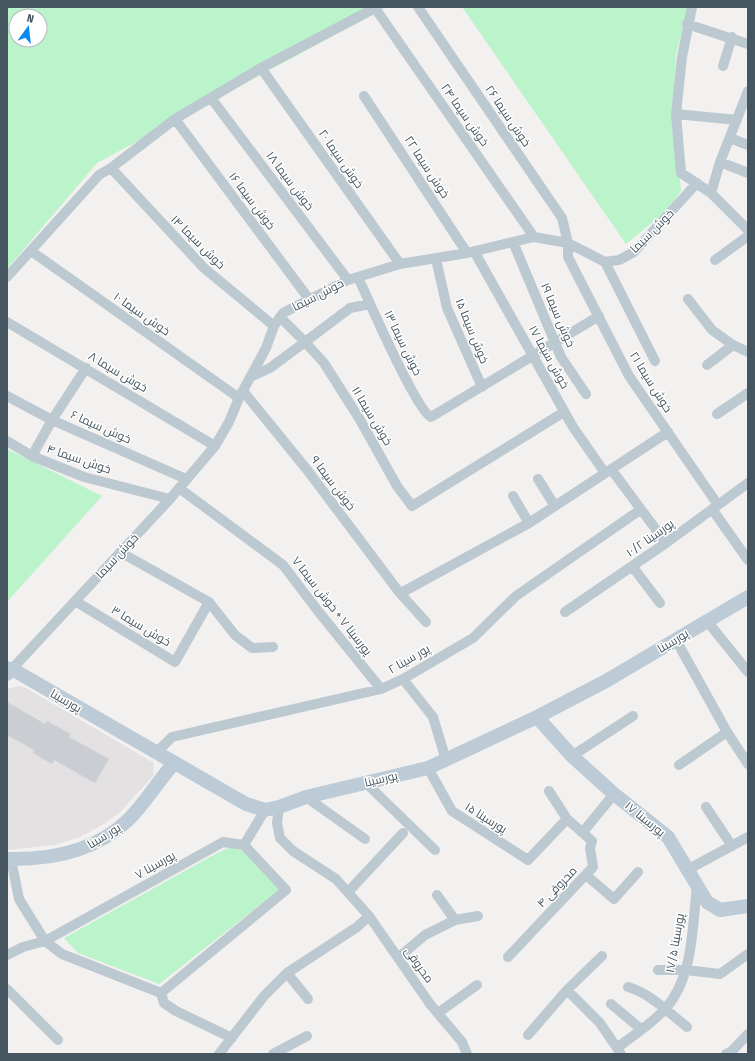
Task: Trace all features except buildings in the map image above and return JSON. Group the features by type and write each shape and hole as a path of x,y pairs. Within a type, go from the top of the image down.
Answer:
{"street":[{"name":"خوش سیما ۲۶","path":"418,7 562,218 568,243"},
{"path":"692,7 687,24 682,57 676,114 681,173 711,193 748,230"},
{"path":"7,277 99,175 111,168 175,119 261,68 376,8"},
{"name":"خوش سیما ۲۴","path":"376,8 534,237"},
{"path":"687,24 732,37 748,44"},
{"path":"723,66 732,37"},
{"name":"خوش سیما ۲۰","path":"261,68 400,264"},
{"path":"711,193 720,162 748,92"},
{"name":"خوش سیما ۲۲","path":"364,96 471,252"},
{"name":"خوش سیما ۱۸","path":"211,98 353,278"},
{"path":"676,114 737,120"},
{"name":"خوش سیما ۱۶","path":"175,119 309,299"},
{"path":"730,138 748,144"},
{"path":"720,162 748,173"},
{"name":"خوش سیما ۱۴","path":"111,168 204,268 274,326"},
{"name":"خوش سیما","path":"9,670 170,499 215,446 229,422 241,394 266,348 274,326 282,313 353,278 400,264 471,252 534,237 568,243 605,262 619,260 634,252 697,184"},
{"path":"715,260 748,236"},
{"name":"خوش سیما ۱۹","path":"513,242 561,357 586,394"},
{"name":"خوش سیما ۲۱","path":"568,243 568,257 600,316 629,376 668,432 748,560"},
{"name":"خوش سیما ۱۰","path":"31,251 241,394"},
{"name":"خوش سیما ۱۷","path":"471,252 534,356 573,427 666,543"},
{"name":"خوش سیما ۱۵","path":"436,259 448,308 482,388"},
{"path":"605,262 655,361"},
{"name":"خوش سیما ۱۳","path":"353,278 370,304 426,414 431,417 482,388"},
{"path":"688,299 712,330 733,345 748,352"},
{"path":"250,378 270,368 350,308 370,304"},
{"path":"482,388 555,342 600,316"},
{"name":"خوش سیما ۱۱","path":"280,317 324,363 359,418 397,486 412,506 564,412"},
{"name":"خوش سیما ۸","path":"7,322 215,446"},
{"path":"707,366 733,345"},
{"path":"32,456 52,420 86,368"},
{"path":"717,414 748,393"},
{"name":"خوش سیما ۹","path":"241,394 308,470 400,592 426,622"},
{"name":"خوش سیما ۶","path":"7,396 52,420 186,480"},
{"path":"400,592 529,523 668,432"},
{"name":"خوش سیما ۴","path":"7,442 32,456 84,477 170,499"},
{"path":"538,479 554,506"},
{"name":"پورسینا ۱۰/۲","path":"565,612 666,543 748,483"},
{"name":"پورسینا ۷ + خوش سیما ۷","path":"179,488 283,565 318,611 381,688"},
{"path":"514,496 529,523"},
{"name":"پور سینا ۲","path":"156,753 172,737 381,688 403,679 473,638 516,596 640,510"},
{"path":"120,552 209,602 235,635 252,648 273,647"},
{"path":"632,566 660,603"},
{"name":"پورسینا","path":"9,670 246,804 265,810 280,807 306,797 428,768 537,717 606,681 748,597"},
{"name":"خوش سیما ۳","path":"75,601 175,662 209,602"},
{"path":"707,621 744,658 748,672"},
{"path":"676,640 727,732 748,764"},
{"path":"403,679 433,717 446,760"},
{"path":"572,756 633,716"},
{"name":"پورسینا ۱۷","path":"537,717 572,756 614,794 668,837 707,902 720,910 748,907"},
{"path":"679,765 727,732"},
{"name":"پور سینا","path":"9,859 64,855 93,845 127,820 174,763"},
{"name":"پورسینا ۱۵","path":"428,768 452,811 528,860 567,819"},
{"path":"366,783 435,850"},
{"name":"محروقی ۴","path":"508,957 587,876 594,864 590,848 592,841 567,819 550,791"},
{"path":"583,832 614,794"},
{"path":"306,797 365,839"},
{"name":"محروقی","path":"280,807 277,823 280,838 293,851 336,879 369,916 438,1013 462,1042 467,1054"},
{"path":"706,807 732,846"},
{"path":"161,993 286,890 244,845 265,810"},
{"path":"348,892 403,833"},
{"path":"687,870 748,837"},
{"name":"پورسینا ۷","path":"7,955 23,947 44,941 223,842 244,845"},
{"path":"9,859 19,899 44,941 62,954 161,993"},
{"path":"587,876 614,899 638,872"},
{"name":"پورسینا ۱۷/۵","path":"619,1051 641,1029 665,1010 677,993 686,970 697,886"},
{"path":"437,895 455,920"},
{"path":"221,1053 264,996 287,973 357,927 369,916"},
{"path":"398,958 425,934 455,920 478,916"},
{"path":"658,970 686,970 720,974 748,954"},
{"path":"528,1035 567,990 602,956"},
{"path":"287,973 308,999"},
{"path":"438,1013 477,984"},
{"path":"628,987 648,995 665,1010 688,1026"},
{"path":"7,989 58,1040"},
{"path":"567,990 600,1023 619,1051"},
{"path":"161,993 164,1003 176,1011 232,1038"},
{"path":"611,1004 641,1029"},
{"path":"726,1054 731,1052 748,1034"},
{"path":"273,1054 307,1036"}],"shaded area":[{"path":"18,686 26,688 154,763 153,776 120,812 104,824 80,837 55,845 7,850 7,689"}],"green space":[{"path":"7,7 387,7 97,163 7,269"},
{"path":"462,7 688,7 676,55 673,104 681,191 665,212 626,244"},
{"path":"7,449 102,496 7,602"},
{"path":"230,847 249,853 279,890 159,984 78,953 64,938 210,857"}]}
